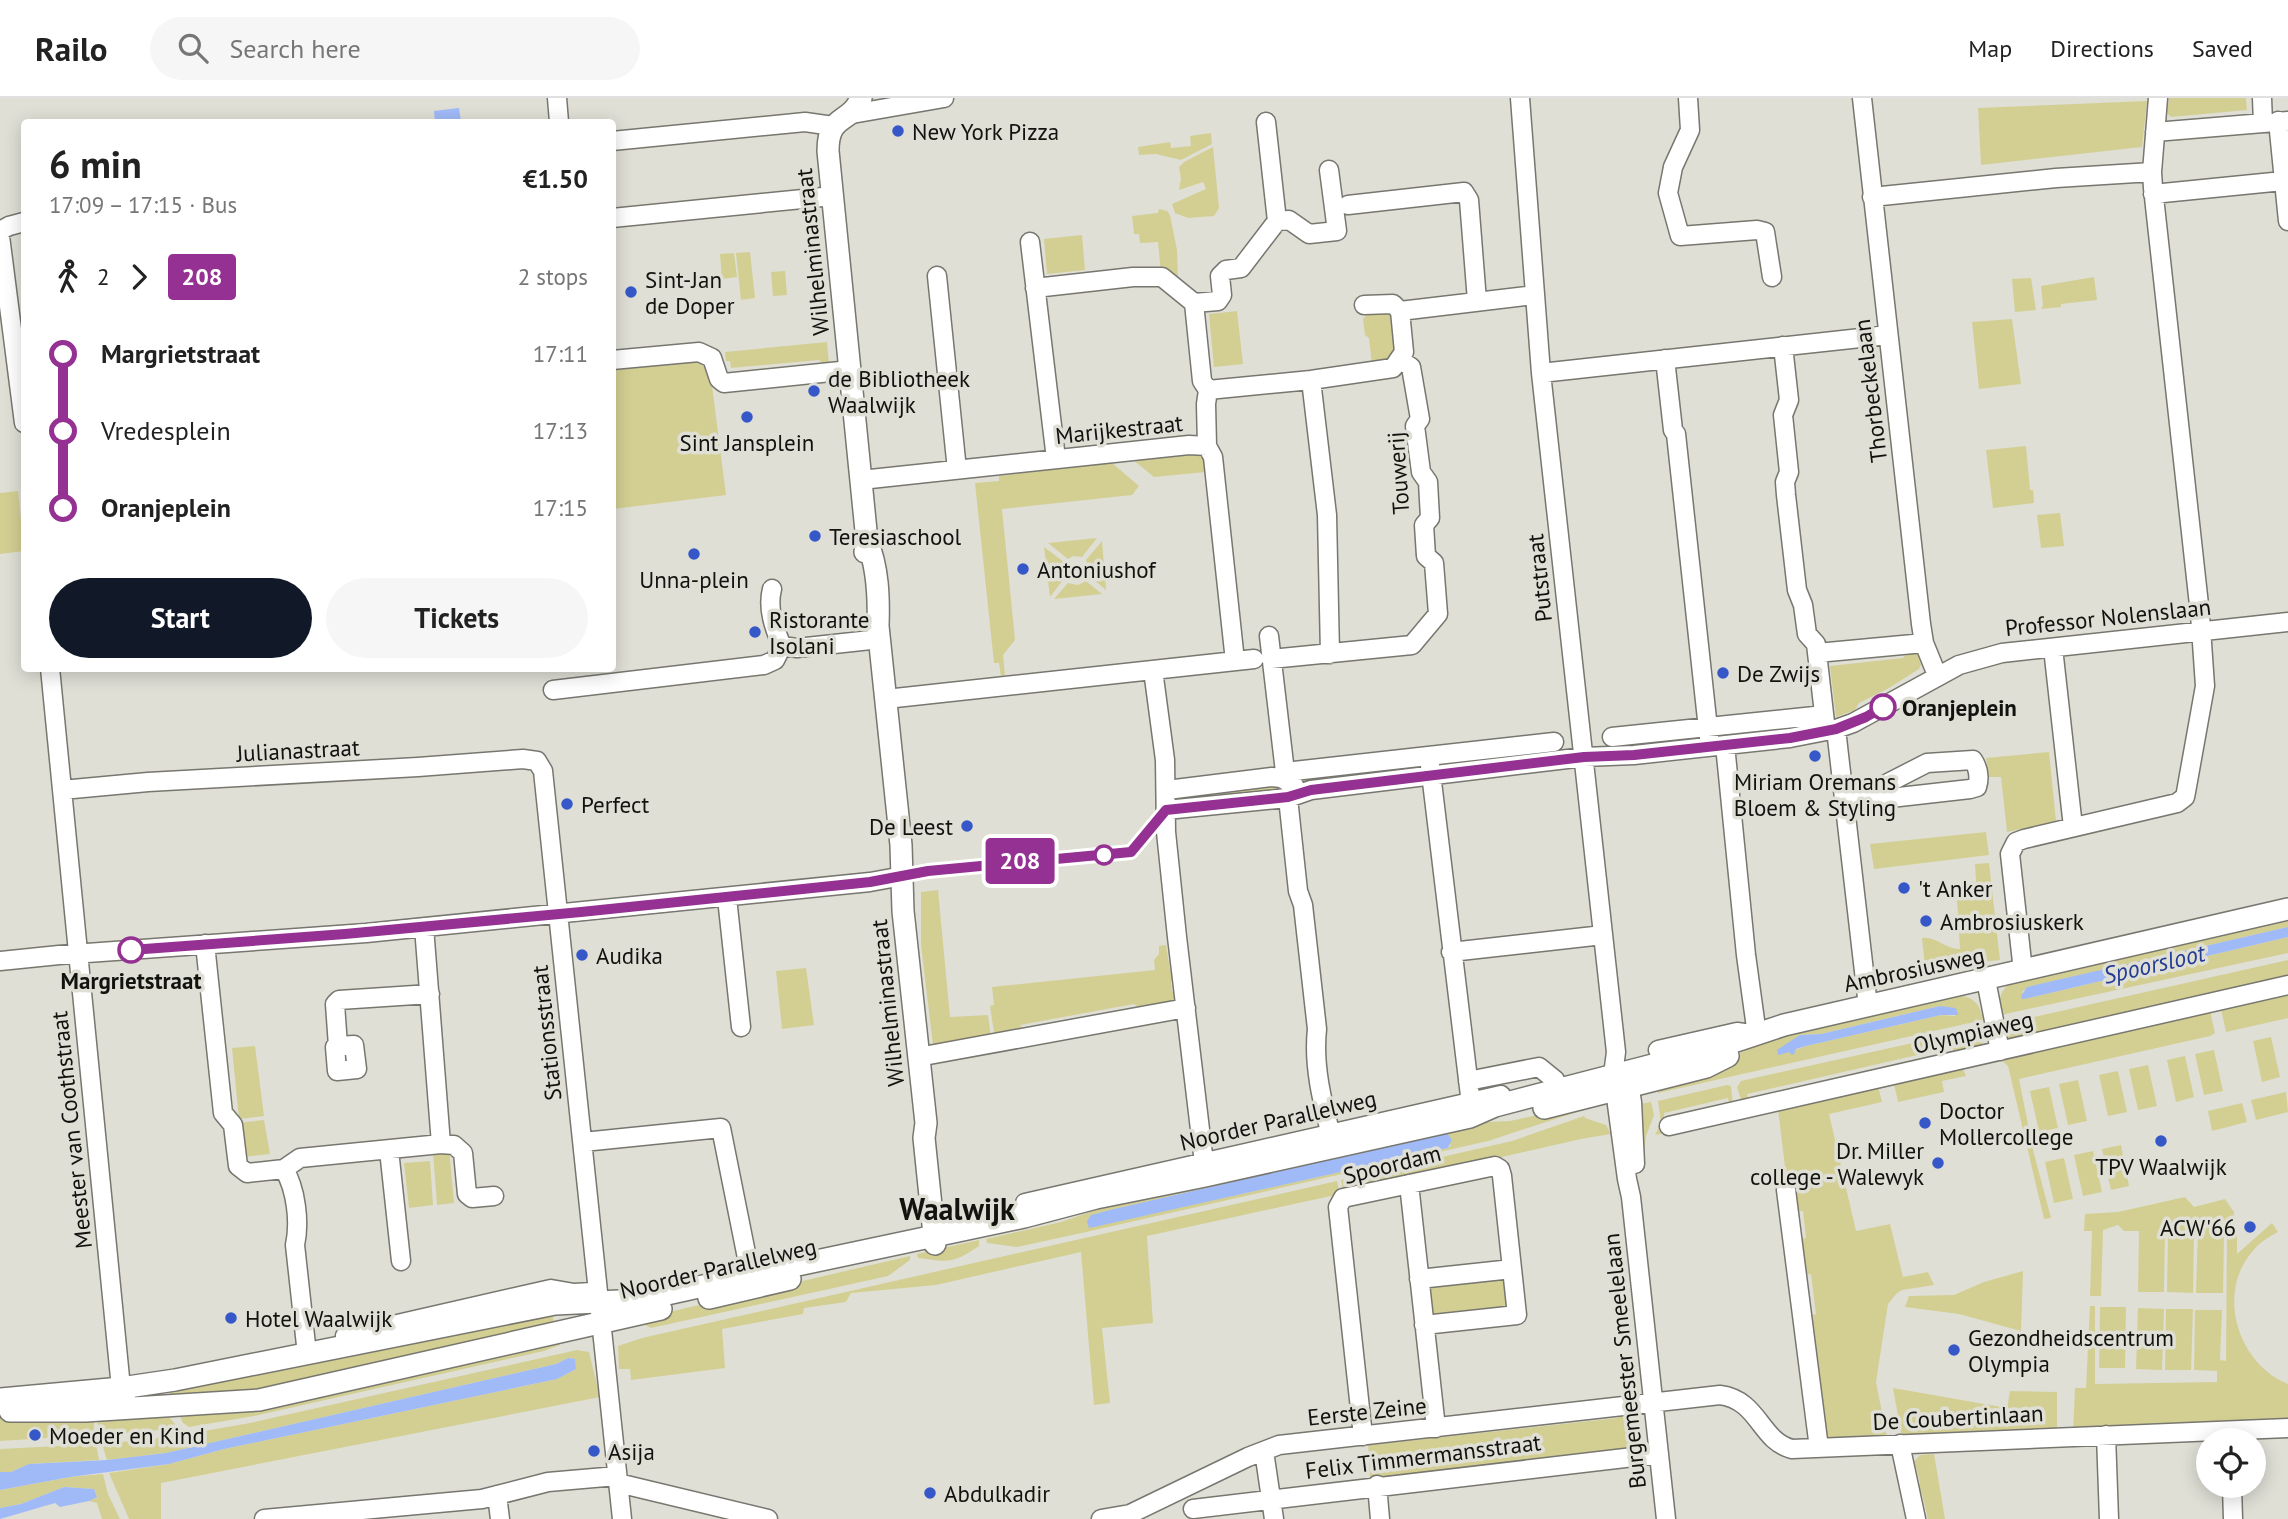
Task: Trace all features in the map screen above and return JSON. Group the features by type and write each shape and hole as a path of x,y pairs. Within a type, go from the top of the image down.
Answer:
{"main road":[{"path":"833,126 857,106"},
{"name":"Wilhelminastraat","path":"833,126 828,139 828,151 867,541 864,558 868,602 879,632 918,1057 926,1124 940,1172 942,1238"},
{"name":"Ambrosiusweg","path":"1621,1081 1679,1052 1750,1030 1784,1025 1986,980 2288,909"},
{"name":"Ambrosiusweg","path":"1621,1081 1706,1067 1749,1046 1750,1030"},
{"name":"Noorder Parallelweg","path":"74,1397 175,1380 555,1304 599,1297 640,1300 905,1240 942,1238 1096,1198 1470,1110 1500,1117 1559,1091 1621,1081"},
{"name":"Noorder Parallelweg","path":"0,1409 143,1408 258,1400 601,1323 750,1275 942,1238 1060,1220 1130,1192"},
{"path":"0,1399 74,1397"},
{"path":"0,1409 74,1397"}],"street":[{"path":"857,106 944,98"},
{"name":"Putstraat","path":"1520,98 1541,373 1621,1081"},
{"path":"1688,98 1690,130 1673,167 1668,193 1680,236 1757,230 1765,232 1772,277"},
{"name":"Thorbeckelaan","path":"1862,98 1924,643 1937,675"},
{"path":"2023,971 2010,853 2016,842 2177,803 2185,796 2204,686 2201,632 2153,194 2152,172 2158,98"},
{"path":"2262,98 2276,122 2288,221"},
{"path":"616,141 806,122 833,126"},
{"path":"1035,288 1133,277 1162,277 1194,303 1218,301 1222,295 1220,276 1226,270 1241,268 1277,221 1266,122"},
{"path":"2155,132 2276,122"},
{"path":"1277,221 1289,220 1309,234 1337,231 1329,170"},
{"path":"1872,197 2056,177 2152,172"},
{"path":"2153,194 2283,181"},
{"path":"1348,205 1464,192 1469,200 1477,301"},
{"path":"616,218 833,196"},
{"path":"0,231 21,223"},
{"path":"0,236 21,400"},
{"path":"1030,242 1056,459"},
{"path":"937,276 957,470"},
{"path":"1399,311 1534,295"},
{"path":"1194,303 1202,381 1208,390 1207,446"},
{"path":"1208,390 1393,369 1404,352 1399,311 1394,303 1364,305"},
{"path":"1541,373 1888,335"},
{"path":"1783,346 1789,400 1783,415 1789,472 1785,482 1797,590 1803,605 1807,634 1816,644 1829,725 1846,803 1868,1006"},
{"path":"616,360 699,352 712,358 719,379 724,383 850,370"},
{"path":"1665,359 1673,430 1676,434 1708,727 1717,746 1750,1030"},
{"name":"Touwerij","path":"886,699 1412,645 1438,614 1434,563 1426,556 1424,525 1430,518 1428,482 1421,472 1415,426 1420,419 1411,367 1400,360"},
{"path":"1311,380 1326,515 1330,654"},
{"name":"Marijkestraat","path":"861,480 1189,445 1207,446 1213,457 1253,660"},
{"name":"Professor Nolenslaan","path":"1937,675 1959,665 2002,653 2288,622"},
{"path":"553,690 764,665 775,660 782,646 776,626"},
{"path":"782,646 797,648 879,632"},
{"path":"1269,636 1253,660 1283,775 1311,790"},
{"path":"1817,653 1924,643"},
{"path":"2053,648 2073,827"},
{"path":"1153,670 1167,790 1169,862 1204,1163"},
{"name":"Meester van Coothstraat","path":"50,672 121,1388"},
{"path":"1166,810 1288,797 1311,790 1584,757 1634,755 1790,738 1829,725 1866,717 1937,675"},
{"path":"1612,737 1708,727 1829,725"},
{"path":"1632,735 1634,755"},
{"path":"1167,790 1554,743"},
{"path":"1524,746 1543,762"},
{"path":"1429,757 1470,1110"},
{"name":"Julianastraat","path":"62,790 148,782 523,759 537,761"},
{"path":"1846,803 1882,799 1977,787 1978,768 1973,760 1927,763 1884,785 1881,789 1882,799"},
{"name":"Stationsstraat","path":"537,761 542,771 622,1519"},
{"path":"1288,797 1317,1029 1315,1046 1321,1095 1331,1135"},
{"path":"0,961 424,928 727,898 903,876"},
{"path":"727,898 741,1027"},
{"path":"424,928 441,1144"},
{"path":"1451,952 1603,935"},
{"path":"205,944 223,1113 233,1125 239,1166 247,1173 284,1170 300,1157 454,1145 463,1153 467,1194 472,1198 495,1196"},
{"path":"1986,980 2000,1051"},
{"name":"Olympiaweg","path":"1669,1126 2288,985"},
{"path":"338,1046 335,1004 339,1000 430,994"},
{"path":"918,1057 1186,1008"},
{"name":"Ambrosiusweg","path":"1658,1050 1679,1052"},
{"path":"1468,1081 1539,1067 1559,1091"},
{"name":"Burgemeester Smeelelaan","path":"1621,1081 1627,1179 1666,1519"},
{"name":"Noorder Parallelweg","path":"1024,1217 1025,1203 1331,1135 1470,1110"},
{"path":"583,1142 721,1128 750,1275"},
{"path":"389,1150 401,1261"},
{"name":"Spoordam","path":"1363,1436 1338,1207 1343,1198 1495,1166 1500,1169 1517,1315 1424,1325"},
{"path":"284,1170 291,1181 298,1233 295,1245 306,1345"},
{"path":"1409,1184 1436,1428"},
{"path":"1786,1190 1819,1448"},
{"path":"1419,1279 1512,1269"},
{"path":"175,1380 182,1371 551,1289 599,1297"},
{"path":"0,1390 62,1385 74,1397"},
{"path":"121,1388 128,1401 143,1408"},
{"name":"De Coubertinlaan","path":"1652,1403 1720,1395 1734,1396 1746,1405 1773,1438 1784,1447 1819,1448 2106,1435 2196,1435"},
{"name":"Eerste Zeine","path":"1101,1519 1122,1516 1279,1445 1652,1403"},
{"name":"De Coubertinlaan","path":"2266,1431 2288,1428"},
{"path":"2106,1435 2109,1519"},
{"path":"1900,1444 1916,1519"},
{"path":"1264,1451 1274,1519"},
{"name":"Felix Timmermansstraat","path":"1193,1509 1377,1485 1659,1454"},
{"path":"264,1519 373,1514 482,1499 548,1482 618,1479 741,1516 768,1519"},
{"path":"1377,1485 1380,1519"},
{"path":"498,1495 500,1519"},
{"path":"2232,1498 2233,1519"},
{"path":"1159,1500 1161,1519"}],"shaded area":[{"path":"2169,98 2246,98 2247,110 2171,117 2167,113"},
{"path":"2147,101 2142,147 1981,165 1978,108"},
{"path":"1211,133 1212,144 1181,160 1156,154 1139,155 1138,147 1170,142 1171,148 1191,146 1190,136"},
{"path":"1213,147 1219,208 1214,216 1188,218 1175,213 1172,204 1206,189 1203,182 1179,190 1179,167"},
{"path":"1159,209 1170,215 1177,250 1178,282 1161,273 1158,242 1140,243 1139,234 1134,234 1132,216 1158,213"},
{"path":"1082,235 1085,270 1047,274 1044,239"},
{"path":"750,252 755,298 741,300 736,253"},
{"path":"734,253 737,277 722,279 720,254"},
{"path":"785,271 787,295 773,296 771,272"},
{"path":"2094,277 2097,300 2041,309 2041,286"},
{"path":"2031,278 2036,310 2015,312 2012,279"},
{"path":"1392,309 1399,352 1389,365 1372,364 1369,338 1365,335 1363,319 1370,311"},
{"path":"1237,311 1243,364 1214,367 1209,314"},
{"path":"2012,319 2021,384 1979,389 1972,322"},
{"path":"827,342 829,364 819,360 731,368 730,361 726,361 725,352"},
{"path":"699,359 702,366 710,370 726,495 616,509 616,364"},
{"path":"2026,446 2030,490 2033,490 2034,503 1993,508 1986,450"},
{"path":"1204,453 1206,472 1154,477 1132,459"},
{"path":"1111,462 1139,486 1132,495 1002,509 1015,640 1003,655 1005,675 1001,676 999,663 994,663 975,483 999,481 999,476"},
{"path":"18,491 21,551 0,554 0,493"},
{"path":"2060,513 2064,546 2041,548 2037,515"},
{"path":"1097,538 1082,557 1073,556 1068,559 1048,543"},
{"path":"1102,541 1106,590 1088,575 1086,560"},
{"path":"1044,547 1064,562 1062,569 1066,576 1050,597"},
{"path":"1086,581 1102,594 1054,599 1068,583 1078,585"},
{"path":"1911,648 1916,650 1921,665 1919,669 1859,703 1855,710 1836,717 1830,666 1903,658"},
{"path":"2049,752 2056,821 2007,832 2001,777 1989,777 1986,758"},
{"path":"1423,761 1426,769 1300,784 1294,777"},
{"path":"1277,785 1279,792 1268,790 1175,803 1173,799 1175,793"},
{"path":"1986,832 1989,855 1874,869 1870,844"},
{"path":"1989,863 2000,960 1925,968 1922,938 1960,949 1956,884 1976,882 1975,864"},
{"path":"938,890 950,1017 988,1015 991,1038 933,1045 921,945 921,892"},
{"path":"2288,920 2288,927 2028,987 2022,992 2029,998 2288,937 2288,953 2001,1015 2000,997 2010,982"},
{"path":"1166,945 1170,970 1174,974 1172,991 1179,997 1172,1006 1144,1011 1134,1004 1020,1025 1026,1032 995,1039 990,1006 994,1005 992,987 1155,970 1154,960 1159,954 1159,946"},
{"path":"2288,960 2288,982 2012,1043 2005,1035 2003,1024"},
{"path":"806,968 814,1025 782,1029 776,971"},
{"path":"1951,994 1973,1000 1983,1020 1658,1093 1656,1085 1709,1070 1767,1039","holes":["1940,1006 1956,1016 1941,1015 1790,1052 1800,1035 1821,1034"]},
{"path":"2288,994 2288,1018 2226,1032 2221,1009"},
{"path":"2210,1011 2215,1033 2210,1036 2019,1079 2033,1150 2051,1218 2044,1219 2008,1066 1999,1058"},
{"path":"1985,1027 1985,1040 1979,1047 1954,1053 1952,1047 1747,1094 1749,1103 1742,1103 1737,1087 1741,1081"},
{"path":"2271,1037 2280,1077 2262,1082 2253,1041"},
{"path":"255,1046 264,1116 239,1119 232,1048"},
{"path":"2214,1050 2223,1091 2204,1095 2195,1054"},
{"path":"2185,1056 2194,1097 2176,1102 2167,1060"},
{"path":"2148,1065 2157,1106 2138,1110 2129,1069"},
{"path":"1963,1069 1966,1076 1942,1081 1944,1092 1898,1102 1894,1084"},
{"path":"2118,1071 2127,1112 2108,1116 2099,1075"},
{"path":"2078,1080 2087,1121 2068,1125 2059,1084"},
{"path":"1731,1086 1733,1105 1730,1106 1728,1098 1664,1113 1665,1133 1655,1135 1661,1123 1658,1101"},
{"path":"1878,1086 1882,1102 1829,1114 1856,1231 1890,1224 1903,1277 1928,1272 1934,1285 1902,1290 1888,1304 1876,1382 1887,1438 1826,1440 1808,1316 1816,1314 1811,1274 1802,1275 1798,1239 1806,1238 1803,1211 1794,1211 1788,1192 1778,1109"},
{"path":"2049,1087 2058,1128 2039,1132 2030,1091"},
{"path":"2286,1092 2288,1112 2256,1120 2251,1100"},
{"path":"1651,1102 1654,1115 1646,1136 1643,1160 1640,1104"},
{"path":"2242,1103 2247,1122 2212,1131 2208,1111"},
{"path":"1588,1104 1589,1108 1488,1141 1077,1234 1017,1247 987,1243 986,1239 1061,1222 1113,1204 1467,1123 1510,1121","holes":["1438,1134 1451,1145 1448,1148 1241,1194 1091,1215"]},
{"path":"1584,1116 1606,1125 1611,1134 1344,1193 1341,1180 1512,1141"},
{"path":"264,1120 270,1154 241,1157 237,1123"},
{"path":"2121,1145 2129,1186 2111,1190 2102,1149"},
{"path":"449,1148 454,1203 437,1205 433,1153"},
{"path":"2093,1151 2102,1192 2083,1196 2074,1155"},
{"path":"2064,1158 2073,1199 2054,1203 2045,1162"},
{"path":"430,1161 433,1205 409,1208 404,1163"},
{"path":"1337,1181 1340,1194 1147,1236 1153,1323 1102,1328 1110,1403 1094,1405 1081,1252 936,1285 851,1293 846,1302 804,1308 803,1314 722,1329 725,1368 631,1380 630,1369 619,1369 618,1346 642,1338"},
{"path":"2185,1197 2194,1207 2225,1199 2234,1212 2237,1254 2272,1223 2278,1232 2252,1252 2241,1269 2235,1288 2234,1307 2245,1345 2256,1361 2288,1384 2288,1424 2073,1433 2075,1388 2086,1388 2090,1306 2095,1306 2095,1384 2217,1382 2217,1371 2194,1370 2195,1310 2222,1310 2220,1360 2226,1361 2227,1231 2207,1232 2224,1232 2223,1293 2196,1293 2198,1231 2194,1231 2193,1293 2167,1292 2168,1231 2165,1231 2164,1292 2138,1292 2139,1231 2124,1231 2118,1225 2103,1230 2101,1296 2090,1296 2092,1231 2084,1231 2085,1214 2118,1212"},
{"path":"979,1240 979,1246 956,1259 944,1261 918,1258 917,1254"},
{"path":"910,1256 910,1260 888,1276 651,1328 643,1324 642,1320 656,1315"},
{"path":"2023,1271 2021,1331 1959,1314 1905,1307 1909,1296 1954,1295 1984,1282"},
{"path":"1505,1277 1509,1309 1431,1318 1426,1287"},
{"path":"2100,1307 2126,1307 2125,1368 2099,1368"},
{"path":"2138,1308 2164,1309 2162,1370 2136,1369"},
{"path":"551,1309 554,1323 246,1395 172,1401 167,1384"},
{"path":"2166,1309 2193,1309 2191,1370 2165,1370"},
{"path":"557,1335 560,1345 544,1351 254,1416 189,1427 183,1423 178,1412"},
{"path":"577,1350 589,1352 600,1397 161,1483 161,1519 129,1519 109,1473 169,1464 224,1449 557,1379 576,1369 574,1359 568,1358 556,1364 166,1453 107,1460 102,1444 176,1436 250,1423"},
{"path":"1893,1388 2007,1408 2010,1391 2057,1392 2057,1433 1902,1438"},
{"path":"1631,1412 1637,1415 1641,1448 1370,1481 1368,1441 1375,1440 1380,1444 1617,1418 1621,1413"},
{"path":"0,1413 94,1422 94,1435 0,1441"},
{"path":"97,1418 170,1418 175,1424 172,1429 99,1435"},
{"path":"96,1444 99,1460 29,1464 11,1472 0,1472 0,1449"},
{"path":"1934,1454 1945,1519 1928,1519 1922,1494 1917,1487 1920,1483 1916,1467 1912,1464 1920,1455"},
{"path":"103,1474 108,1494 120,1519 102,1519 97,1503 89,1501 97,1497 94,1489 64,1487 21,1504 0,1508 0,1490 70,1477"}],"water":[{"path":"459,108 461,119 435,119 434,111"},
{"name":"Spoorsloot","path":"2288,927 2288,937 2029,998 2022,999 2021,996 2027,987"},
{"path":"1940,1006 1956,1008 1958,1015 1941,1015 1806,1046 1796,1049 1791,1055 1790,1052 1778,1055 1777,1050 1800,1035 1821,1034"},
{"path":"1447,1133 1452,1140 1448,1148 1094,1227 1089,1228 1087,1221 1091,1215 1114,1209"},
{"path":"568,1358 575,1359 576,1369 557,1379 224,1449 169,1464 70,1477 0,1490 0,1472 11,1472 29,1464 107,1460 166,1453 556,1364"},
{"path":"64,1487 94,1489 97,1497 60,1507 55,1503 0,1519 0,1508 21,1504"}],"bus line":[{"name":"208","path":"131,950 581,912 870,882 928,871 1131,852 1166,810 1288,797 1311,790 1584,757 1634,755 1790,738 1836,729 1883,707"}],"place":[{"name":"New York Pizza","path":"898,131"},
{"name":"Sint-Jan de Doper","path":"631,292"},
{"name":"de Bibliotheek Waalwijk","path":"814,391"},
{"name":"Sint Jansplein","path":"747,417"},
{"name":"Teresiaschool","path":"815,536"},
{"name":"Unna-plein","path":"694,554"},
{"name":"Antoniushof","path":"1023,569"},
{"name":"Ristorante Isolani","path":"755,632"},
{"name":"De Zwijs","path":"1723,673"},
{"name":"Oranjeplein","path":"1883,707"},
{"name":"Miriam Oremans Bloem & Styling","path":"1815,756"},
{"name":"Perfect","path":"567,804"},
{"name":"De Leest","path":"967,826"},
{"name":"'t Anker","path":"1904,888"},
{"name":"Ambrosiuskerk","path":"1926,921"},
{"name":"Margrietstraat","path":"131,950"},
{"name":"Audika","path":"582,955"},
{"name":"Doctor Mollercollege","path":"1925,1123"},
{"name":"TPV Waalwijk","path":"2161,1141"},
{"name":"Dr. Miller college - Walewyk","path":"1938,1163"},
{"name":"ACW'66","path":"2250,1227"},
{"name":"Hotel Waalwijk","path":"231,1318"},
{"name":"Gezondheidscentrum Olympia","path":"1954,1350"},
{"name":"Moeder en Kind","path":"35,1435"},
{"name":"Asija","path":"594,1451"},
{"name":"Abdulkadir","path":"930,1493"}],"district":[{"name":"Waalwijk","path":"957,1208"}]}
